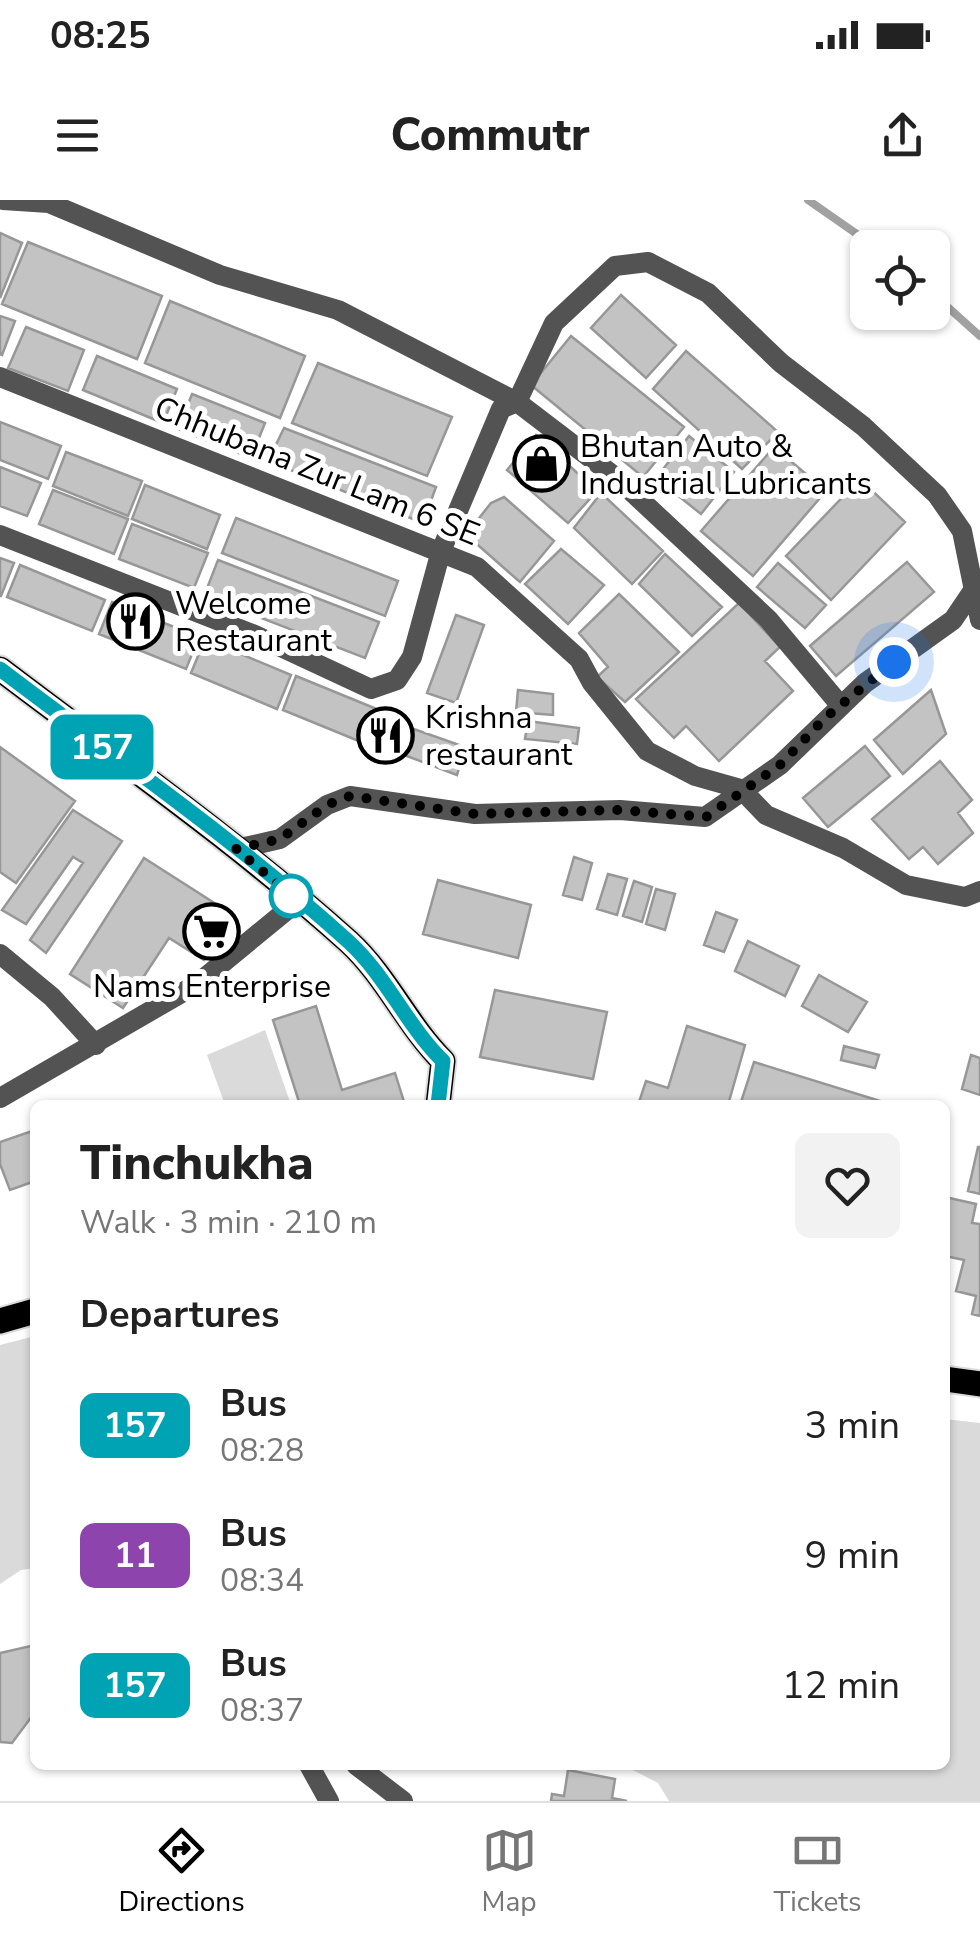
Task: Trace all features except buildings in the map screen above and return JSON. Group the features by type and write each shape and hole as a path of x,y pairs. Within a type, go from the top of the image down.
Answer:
{"main road":[{"path":"0,669 236,849 374,968 422,1040 443,1061 439,1100"},
{"path":"0,1321 30,1312"},
{"path":"950,1380 980,1384"}],"street":[{"path":"4,200 49,203 220,275 338,310 517,402 618,479 754,606 841,706"},
{"path":"0,535 255,634 371,690 396,680 412,657 442,551 501,409 517,402 554,323 615,266 648,262 708,293 937,495 962,531 980,620"},
{"name":"Chhubana Zur Lam 6 SE","path":"0,377 477,567 534,614 579,659 592,684 647,751 695,776 741,788 766,816 843,848 906,885 965,897 980,891"},
{"path":"236,849 280,839 327,805 350,796 475,814 620,810 696,820 729,802 741,788 780,765 865,683 953,620 976,586"},
{"path":"0,1098 197,984 298,901"},
{"path":"0,954 52,997 96,1045"},
{"path":"312,1770 329,1801"},
{"path":"363,1770 403,1801"}],"shaded area":[{"path":"265,1030 289,1100 223,1100 207,1055"},
{"path":"30,1337 30,1569 0,1584 0,1345"},
{"path":"950,1420 980,1423 980,1801 669,1801 658,1783 633,1770 950,1770"}],"waterway":[{"path":"808,200 851,230"},
{"path":"950,309 980,336"}],"bus line":[{"name":"157","path":"0,669 236,849 348,942 374,968 422,1040 443,1061 438,1100"}],"place":[{"name":"Bhutan Auto & Industrial Lubricants","path":"541,464"},
{"name":"Welcome Restaurant","path":"136,621"},
{"name":"Krishna restaurant","path":"386,735"},
{"name":"Nams Enterprise","path":"212,932"}],"route":[{"path":"291,896 298,901 236,849 280,839 327,805 350,796 475,814 620,810 696,820 706,817 729,802 741,788 780,765 826,717 894,662"}]}
